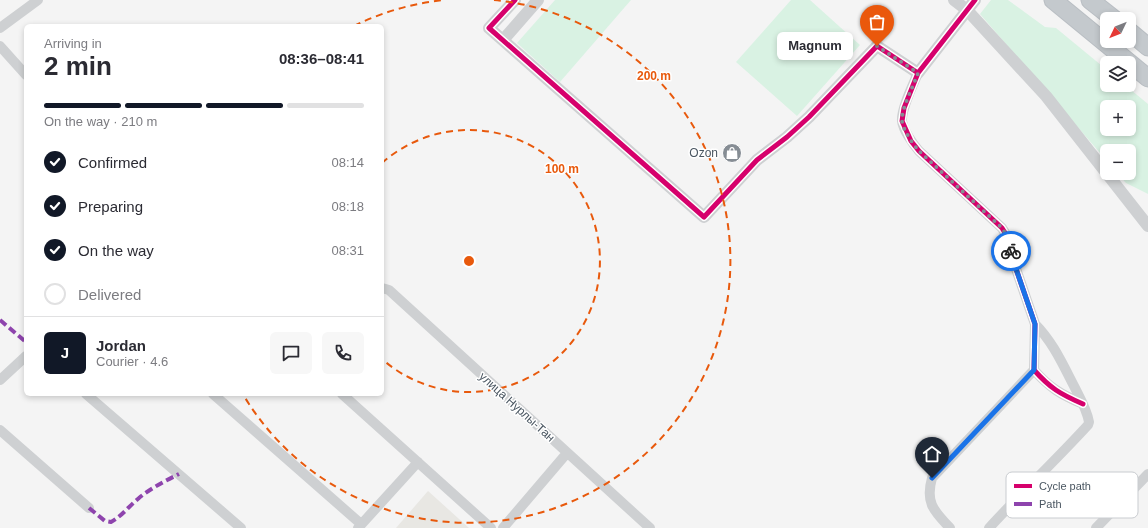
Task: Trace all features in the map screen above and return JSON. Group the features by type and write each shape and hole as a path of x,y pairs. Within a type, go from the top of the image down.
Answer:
{"highway":[{"path":"1052,0 1148,78"},
{"path":"1090,0 1105,12"},
{"path":"1136,37 1148,47"}],"street":[{"path":"0,28 38,0"},
{"path":"515,0 489,28 704,217 757,160 787,137 809,117 877,46 918,73"},
{"path":"503,40 538,0"},
{"path":"954,0 967,10 1046,96 1148,226"},
{"path":"950,528 931,504 929,490 932,478 1034,370 1035,324 1014,263 1007,236 1002,228 919,151 910,141 902,121 904,108 918,73 975,0"},
{"path":"0,46 24,73"},
{"name":"улица Нурлы-Тан","path":"384,289 389,290 650,528"},
{"path":"1035,324 1062,361 1083,404 1089,422 1088,425 1043,472"},
{"path":"0,380 24,358"},
{"path":"1034,370 1049,386 1065,396 1083,404"},
{"path":"88,396 241,528"},
{"path":"215,396 360,526 418,462"},
{"path":"344,396 491,528"},
{"path":"0,430 89,508"},
{"path":"503,528 567,453"},
{"path":"1138,484 1148,474"},
{"path":"989,528 1006,510"},
{"path":"1096,528 1106,518"}],"shaded area":[{"path":"428,491 469,528 396,528"}],"green space":[{"path":"555,0 631,0 560,82 517,43"},
{"path":"791,0 810,0 860,45 797,116 736,62"},
{"path":"991,0 1008,0 1045,27 1056,28 1100,64 1100,92 1133,92 1148,104 1148,194 1126,183 1123,180 1136,180 1136,144 1100,144 1100,153 980,14"}],"marked path":[{"path":"0,320 24,340"},
{"path":"89,508 105,521 111,522 119,517 135,501 148,491 179,474"}],"cycle path":[{"path":"515,0 489,28 704,217 757,160 787,137 809,117 877,46 918,73"},
{"path":"975,0 918,73 904,108 902,121 911,141 919,151 1002,228 1007,236 1014,263 1035,324 1034,370 1045,382 1056,390 1083,404"}],"way so far":[{"path":"877,46 918,73 904,108 902,121 910,141 1002,228 1007,236 1011,251"}],"place":[{"name":"Magnum","path":"877,46"},
{"name":"Ozon","path":"732,153"}],"route":[{"path":"932,478 1034,370 1035,324 1011,251"}]}
